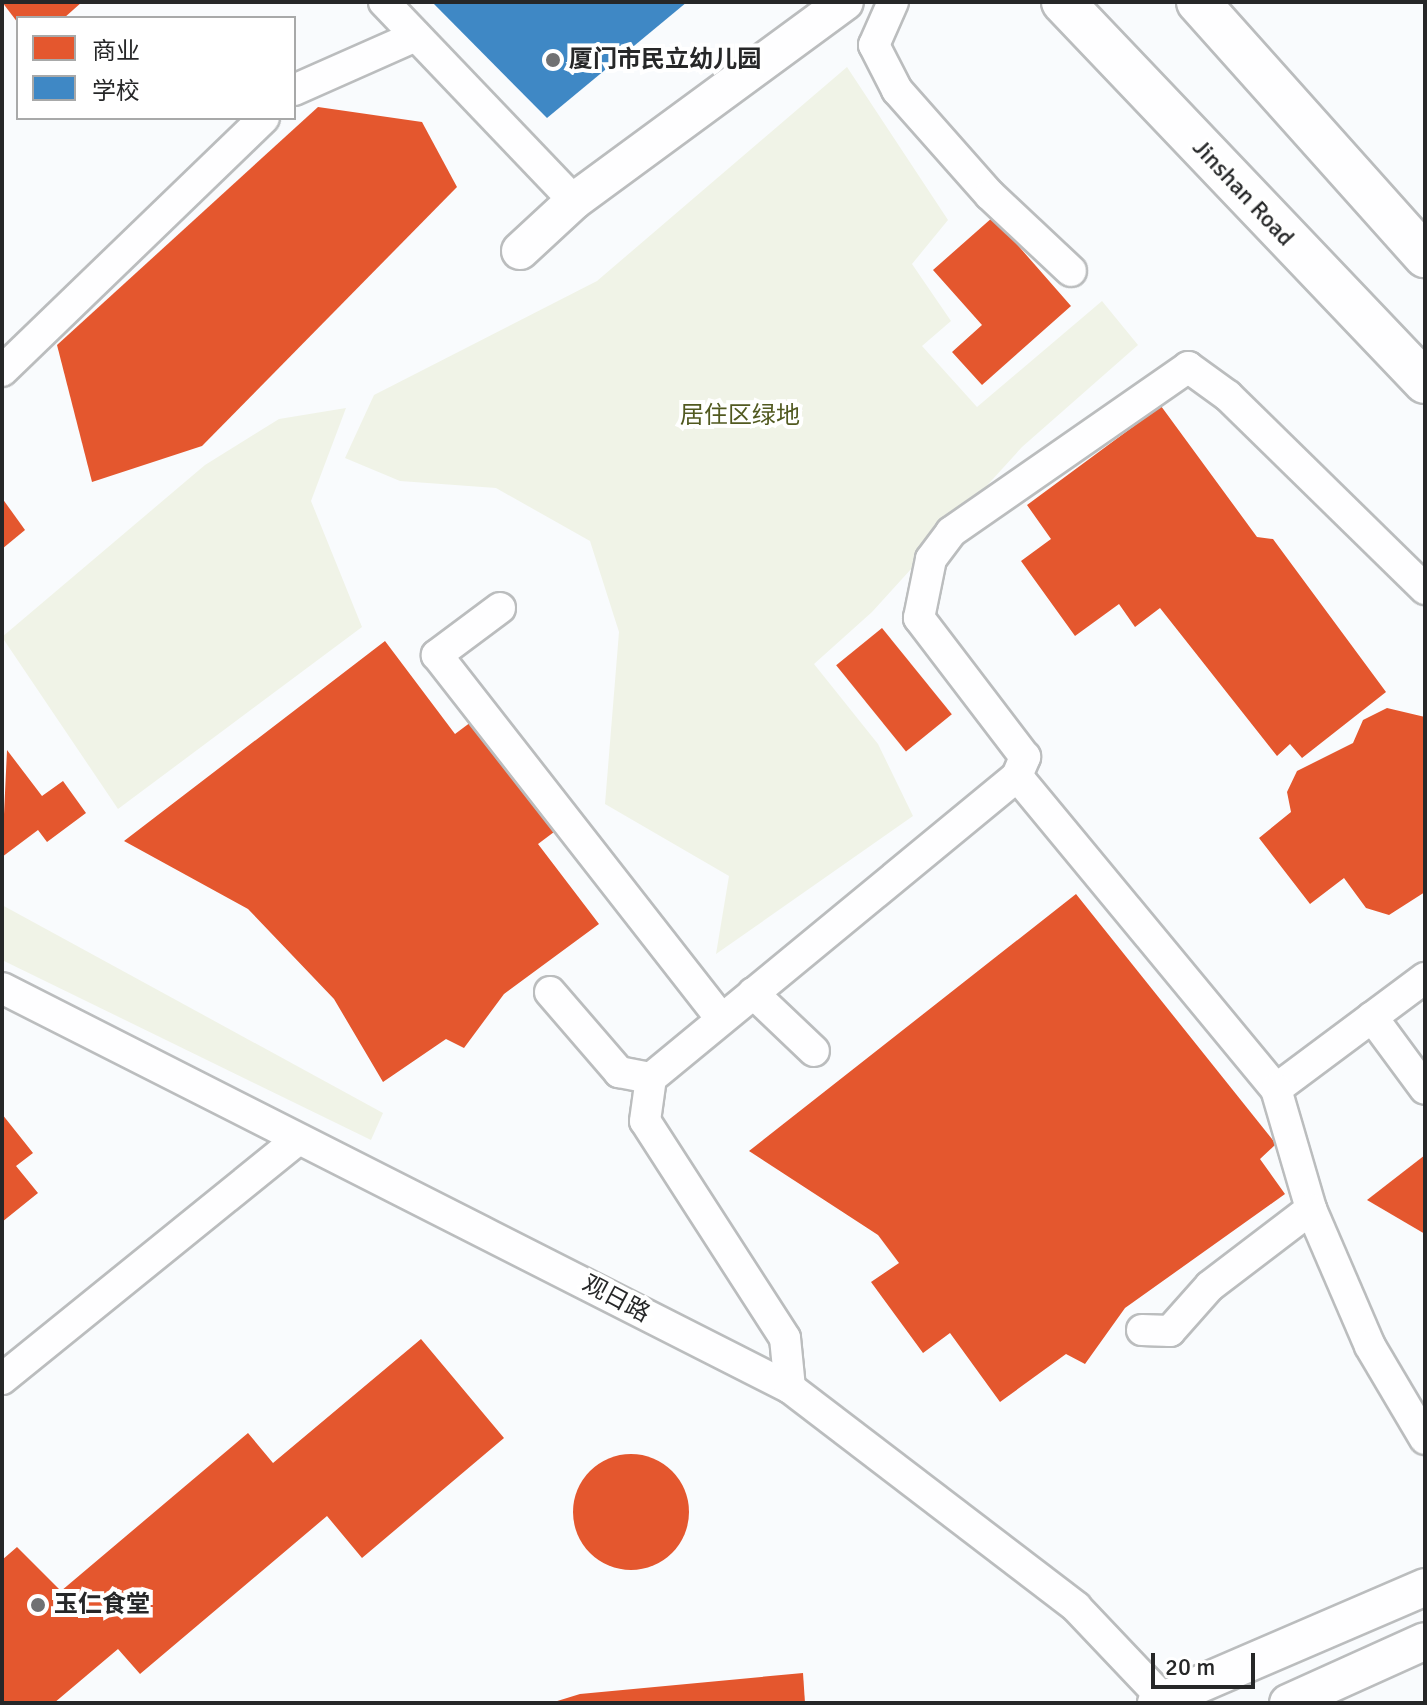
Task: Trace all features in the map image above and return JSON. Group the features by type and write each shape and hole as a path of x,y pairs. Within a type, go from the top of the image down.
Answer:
{"main road":[{"name":"Jinshan Road","path":"1063,2 1425,382"},
{"path":"1198,2 1425,256"}],"street":[{"path":"384,2 574,201"},
{"path":"520,251 574,201 845,2"},
{"path":"893,2 874,45 897,90 1071,271"},
{"path":"296,89 416,36"},
{"path":"2,371 262,120"},
{"path":"790,1388 785,1338 645,1121 651,1078 1017,776 1025,757 919,618 931,559 951,532 1188,367 1228,396 1425,589"},
{"path":"500,608 437,655 721,1018"},
{"path":"1017,776 1276,1089 1311,1209 1370,1346 1425,1439"},
{"path":"1276,1089 1425,978"},
{"name":"观日路","path":"2,988 790,1388 1076,1607 1162,1702"},
{"path":"550,992 619,1072 651,1078"},
{"path":"753,993 814,1051"},
{"path":"1372,1017 1425,1089"},
{"path":"2,1379 298,1139"},
{"path":"1142,1330 1170,1331 1210,1286 1311,1209"},
{"path":"1162,1702 1425,1587"},
{"path":"1288,1703 1425,1641"}],"green space":[{"name":"居住区绿地","path":"847,67 948,220 912,264 951,321 922,346 977,407 1102,301 1138,345 1022,447 872,612 814,664 878,744 913,816 716,954 729,876 605,804 619,632 590,541 496,488 400,481 345,458 374,395 597,281"},
{"path":"346,408 311,501 362,627 118,809 2,637 205,465 279,419"},
{"path":"2,905 383,1113 371,1140 2,960"}],"building: 商业":[{"path":"2,2 82,2 66,16 16,16 16,20"},
{"path":"318,107 422,122 457,187 202,446 92,482 57,345"},
{"path":"993,217 1071,306 982,385 952,352 982,325 933,270"},
{"path":"1161,406 1257,537 1273,539 1386,692 1302,758 1290,744 1277,756 1160,608 1135,627 1119,604 1075,636 1021,561 1051,539 1027,505"},
{"path":"2,498 25,530 2,549"},
{"path":"882,628 952,714 906,751 836,665"},
{"path":"385,641 455,734 471,722 554,832 538,844 599,924 504,994 464,1048 446,1039 383,1082 334,999 248,909 124,841"},
{"path":"1387,708 1425,717 1425,892 1389,915 1366,908 1344,878 1310,904 1259,838 1291,812 1287,792 1297,771 1353,743 1363,720"},
{"path":"7,750 42,796 63,781 86,813 47,842 38,830 2,857"},
{"path":"1076,894 1276,1144 1260,1159 1285,1194 1125,1308 1085,1364 1066,1354 1000,1402 950,1333 923,1353 871,1282 899,1263 878,1235 749,1151"},
{"path":"2,1114 33,1153 16,1166 38,1193 2,1222"},
{"path":"1425,1155 1425,1234 1367,1200"},
{"path":"421,1339 504,1438 362,1558 327,1516 140,1674 118,1649 54,1703 2,1703 2,1560 17,1547 61,1591 248,1433 273,1463"},
{"path":"631,1454 653,1458 672,1471 685,1490 689,1512 685,1534 672,1553 653,1566 631,1570 609,1566 590,1553 577,1534 573,1512 577,1490 590,1471 609,1458"},
{"path":"803,1673 805,1703 554,1702 580,1694"}],"building: 学校":[{"name":"厦门市民立幼儿园","path":"432,2 687,2 547,118"}],"place":[{"name":"厦门市民立幼儿园","path":"553,60"},
{"name":"玉仁食堂","path":"38,1605"}]}
